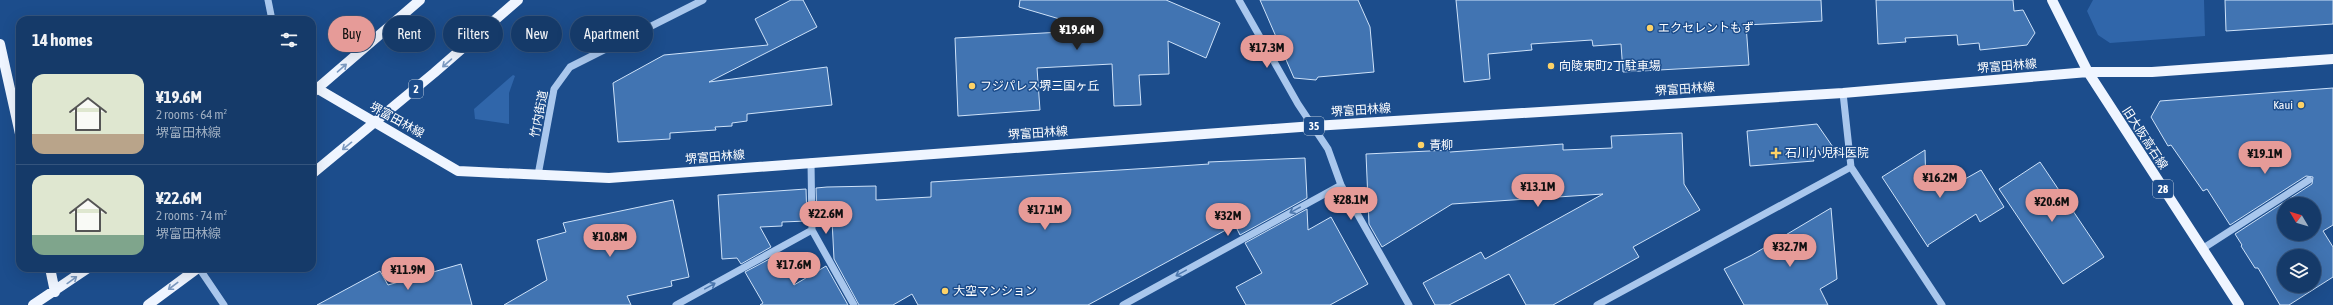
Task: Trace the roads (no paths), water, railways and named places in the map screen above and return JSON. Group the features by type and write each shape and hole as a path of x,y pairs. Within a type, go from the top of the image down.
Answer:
{"main road":[{"path":"316,86 420,0"},
{"name":"2","path":"316,171 518,0"},
{"name":"旧大阪高石線","path":"2052,0 2088,72 2202,249 2240,305"},
{"path":"0,44 1,57 16,118"},
{"name":"堺富田林線","path":"316,89 458,171 609,178 1314,126 1843,93 2088,72 2152,72 2333,59"},
{"path":"51,272 55,292"},
{"path":"33,305 55,292 82,272"},
{"path":"148,305 193,272"}],"street":[{"path":"268,0 271,16"},
{"name":"竹内街道","path":"538,175 554,89 570,67 703,0"},
{"path":"1239,0 1298,104 1314,126 1328,150 1341,185 1409,305"},
{"path":"1843,93 1851,167 1942,305"},
{"path":"811,162 812,230 854,305"},
{"path":"1596,305 1851,167"},
{"path":"2202,249 2309,180"},
{"path":"1123,305 1341,185"},
{"path":"676,305 812,230"},
{"path":"201,272 224,305"}],"place":[{"name":"エクセレントもず","path":"1650,28"},
{"name":"向陵東町2丁駐車場","path":"1551,66"},
{"name":"フジパレス堺三国ヶ丘","path":"972,86"},
{"name":"Kaui","path":"2301,105"},
{"name":"青柳","path":"1421,145"},
{"name":"石川小児科医院","path":"1776,153"},
{"name":"大空マンション","path":"945,291"}]}
